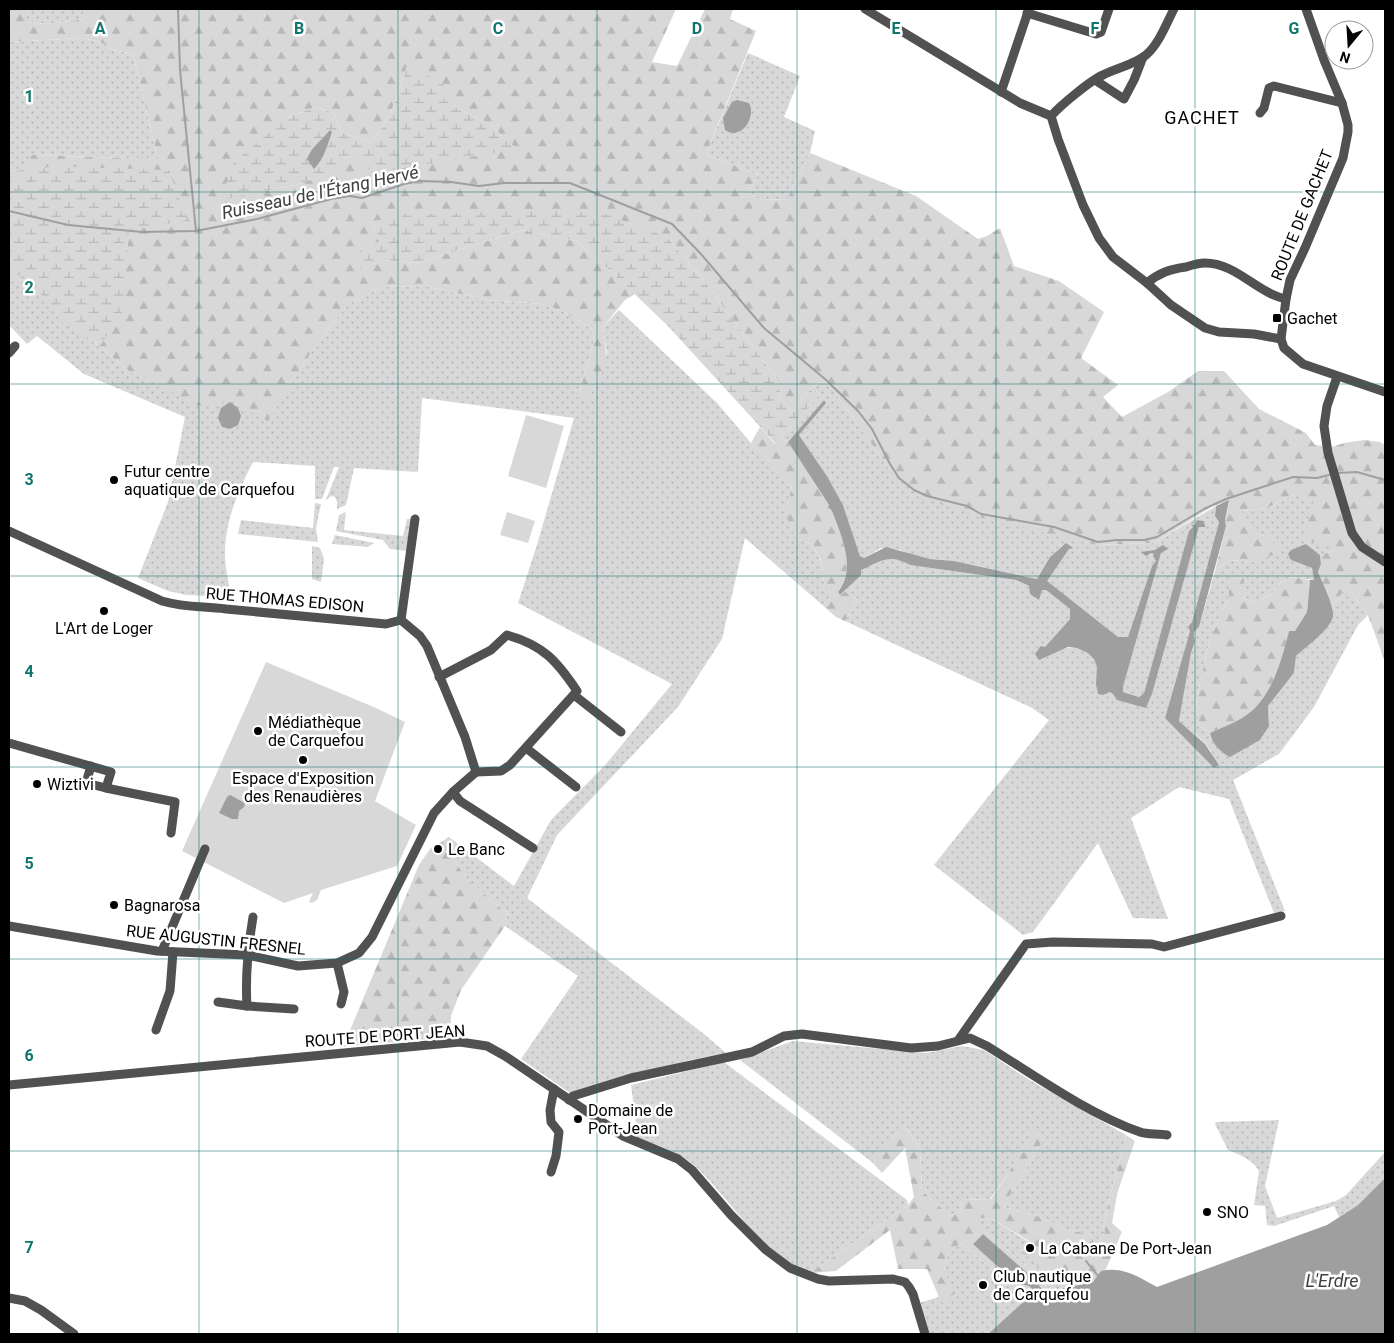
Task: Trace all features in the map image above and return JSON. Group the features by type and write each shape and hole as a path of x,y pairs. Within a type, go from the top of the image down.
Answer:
{"street":[{"path":"866,9 1020,103 1052,116"},
{"path":"1001,92 1028,11 1096,34 1101,32 1109,9"},
{"path":"1096,80 1124,99 1143,57 1155,43 1174,9"},
{"name":"ROUTE DE GACHET","path":"1281,339 1290,280 1342,158 1348,125 1342,103 1306,9"},
{"path":"1052,116 1059,108 1101,75 1143,57"},
{"path":"1260,113 1264,108 1269,88 1274,86 1342,103"},
{"path":"1052,116 1056,134 1083,205 1099,238 1112,257 1147,283 1171,305 1205,328 1219,332 1254,334 1281,339 1284,348 1304,364 1336,377 1385,392"},
{"path":"1147,283 1158,274 1175,268 1204,263 1234,271 1273,295 1286,299"},
{"path":"1336,377 1327,406 1324,426 1333,474 1352,533 1362,547 1385,562"},
{"path":"415,519 401,620 420,636 427,646 465,737 476,772"},
{"name":"RUE THOMAS EDISON","path":"9,531 162,601 186,607 216,608 386,624 401,620"},
{"path":"440,677 491,650 507,635 518,638 542,650 560,666 577,691 510,765 501,771 476,772 453,792 460,801 533,848"},
{"path":"574,695 621,732"},
{"path":"9,743 111,772 106,788"},
{"path":"526,748 576,787"},
{"path":"92,766 86,783 175,802 171,833"},
{"name":"RUE AUGUSTIN FRESNEL","path":"9,926 162,951 247,955 298,966 337,963 359,953 372,937 434,813 453,792"},
{"path":"162,951 204,849"},
{"path":"959,1039 1026,944 1054,942 1152,944 1164,947 1281,916"},
{"path":"247,1006 245,982 253,917"},
{"path":"156,1030 170,991 173,952"},
{"path":"337,963 344,992 341,1004"},
{"path":"218,1002 294,1009"},
{"path":"570,1100 573,1096 632,1078 752,1052 784,1036 802,1034 911,1048 938,1046 959,1039 970,1038 987,1046 1084,1105 1122,1124 1142,1133 1167,1135"},
{"name":"ROUTE DE PORT JEAN","path":"9,1086 460,1042 487,1046 623,1136 678,1159 692,1170 731,1215 766,1250 790,1268 807,1276 829,1281 900,1279 909,1287 925,1334"},
{"path":"551,1172 560,1132 551,1122 550,1110 554,1090"},
{"path":"9,1298 25,1301 33,1305 74,1334"}],"green space":[{"path":"9,9 27,9 27,22 48,24 85,19 83,9 676,9 652,62 677,66 705,9 733,9 730,19 756,31 706,154 758,175 749,193 761,200 787,199 810,153 916,196 978,239 1000,228 1014,266 1059,281 1104,312 1081,358 1118,385 1103,397 1122,417 1168,392 1198,371 1224,371 1259,409 1306,433 1315,445 1332,447 1364,440 1380,442 1385,445 1385,662 1368,615 1347,587 1331,607 1318,572 1321,564 1320,555 1339,549 1304,539 1314,498 1304,499 1299,492 1267,508 1242,511 1254,533 1268,537 1282,551 1256,562 1229,560 1215,571 1226,526 1225,520 1229,501 1213,506 1154,543 1098,545 982,518 923,498 894,475 827,382 814,385 793,411 781,401 780,383 705,282 667,237 372,221 380,242 359,247 361,268 384,260 416,263 522,230 576,241 635,294 625,300 603,327 606,358 599,379 588,399 578,397 594,341 592,329 562,311 542,304 488,300 425,286 382,287 348,304 310,354 268,421 228,399 216,407 195,405 129,371 80,331 62,322 46,299 9,272 9,171 24,170 32,155 158,159 133,54 108,49 102,42 82,38 9,42","holes":["407,67 440,97 493,126 505,140 359,159 346,157 333,173 295,185 220,199 288,117 316,107 334,113 342,133 372,142 390,115"]},
{"path":"27,9 83,9 85,19 48,24 27,22"},
{"path":"82,38 102,42 108,49 133,54 158,159 33,155 24,170 9,171 9,42"},
{"path":"748,53 800,76 784,117 815,131 810,153 787,199 761,200 749,193 758,175 706,154"},
{"path":"407,67 444,83 441,97 457,108 493,126 505,140 519,149 373,173 359,159 346,157 334,173 295,185 220,200 234,162 288,117 316,107 334,113 342,133 372,142 390,115"},
{"path":"50,166 169,170 187,220 129,231 123,311 100,346 80,331 62,322 46,299 9,267 9,172 22,179"},
{"path":"548,209 605,214 667,237 705,282 780,383 781,401 793,411 814,385 819,395 776,444 667,325 576,241 522,230 416,263 384,260 360,269 359,246 380,242 372,221 412,215"},
{"path":"9,272 46,299 62,322 80,331 129,371 153,382 228,399 268,420 310,354 348,304 382,287 425,286 488,300 542,304 562,311 592,329 594,341 578,397 607,353 603,327 619,310 717,403 751,443 768,459 773,471 792,487 786,508 798,539 811,544 821,561 824,582 831,593 828,610 745,538 722,639 678,707 557,835 527,898 726,1053 690,1060 570,1093 521,1059 578,976 505,926 508,912 504,911 468,880 454,860 440,848 430,849 449,837 514,886 551,820 606,764 672,684 518,603 574,418 422,398 418,472 354,468 346,505 337,509 335,497 331,496 326,500 339,467 334,467 322,499 315,499 315,466 253,462 242,484 227,530 225,559 231,597 187,595 168,591 138,578 168,502 185,417 84,374 37,336 27,344 9,325"},
{"path":"827,382 894,475 1098,545 1154,543 1216,506 1215,516 1219,522 1192,622 1188,627 1190,631 1165,718 1214,759 1205,743 1179,721 1191,653 1195,641 1194,633 1199,627 1215,571 1229,560 1256,562 1268,537 1254,533 1241,511 1267,508 1299,492 1314,498 1340,549 1320,555 1306,544 1291,560 1312,568 1314,580 1292,577 1281,582 1274,592 1256,603 1244,598 1244,579 1229,597 1210,638 1197,696 1196,709 1200,726 1210,733 1211,739 1269,726 1268,706 1294,673 1296,656 1326,628 1331,615 1331,607 1347,587 1368,615 1358,625 1314,707 1279,754 1233,780 1285,911 1274,913 1229,799 1179,787 1131,818 1168,919 1133,918 1098,843 1033,932 1023,935 934,865 1049,720 1032,708 845,621 858,600 845,591 860,570 888,558 900,559 910,565 1016,580 1030,587 1046,590 1070,609 1070,619 1045,647 1035,654 1072,648 1089,652 1094,658 1097,667 1098,691 1110,692 1146,708 1152,694 1199,527 1204,521 1197,520 1195,525 1192,524 1193,527 1189,532 1144,693 1139,697 1123,692 1161,553 1167,549 1151,553 1154,554 1157,561 1152,566 1128,637 1118,637 1046,581 1069,549 1062,546 1050,557 1037,579 954,561 930,559 900,550 881,548 864,558 860,556 843,505 827,476 799,435 826,402 824,400 788,442 781,438 819,395 814,385"},
{"path":"526,415 564,426 546,488 508,476"},
{"path":"760,427 775,444 781,438 788,442 832,511 843,541 847,562 844,582 838,592 840,595 845,591 858,600 845,621 836,617 828,610 831,593 824,582 821,560 811,544 798,539 789,527 786,508 792,487 772,471 768,459 751,443"},
{"path":"315,503 321,504 316,528 318,542 238,534 241,520 313,528"},
{"path":"346,512 344,530 403,536 407,519 411,519 407,551 390,549 383,540 336,531 339,515"},
{"path":"507,512 535,521 528,543 500,535"},
{"path":"335,535 374,543 368,547 332,544"},
{"path":"312,546 320,548 324,559 321,582 312,579"},
{"path":"1237,572 1244,579 1244,598 1256,603 1274,592 1281,582 1292,577 1310,580 1307,612 1295,631 1289,631 1278,668 1268,691 1260,702 1242,718 1210,733 1200,726 1196,709 1197,696 1210,638 1229,597 1229,575"},
{"path":"266,662 405,722 375,801 416,825 397,866 321,890 317,900 312,903 309,902 313,893 284,903 182,851"},
{"path":"440,848 454,860 468,880 504,911 508,912 505,926 461,990 451,1016 450,1037 343,1047 419,865 430,849"},
{"path":"793,1041 926,1053 962,1046 984,1050 1028,1079 1126,1135 1103,1224 1105,1232 1096,1246 1090,1234 1067,1230 1038,1216 1003,1207 1044,1139 1033,1131 1009,1172 990,1199 962,1200 960,1212 951,1216 922,1191 920,1149 905,1126 873,1163 740,1060"},
{"path":"724,1062 907,1200 908,1205 810,1273 776,1253 761,1240 694,1165 672,1151 632,1136 636,1124 631,1085"},
{"path":"1279,1120 1265,1186 1277,1218 1336,1201 1346,1195 1385,1152 1385,1178 1358,1205 1339,1217 1334,1206 1274,1226 1267,1225 1265,1206 1254,1205 1259,1171 1249,1160 1228,1150 1215,1124 1216,1122"},
{"path":"904,1125 920,1149 922,1191 951,1216 960,1212 962,1200 991,1199 1033,1130 1044,1139 1003,1207 1038,1216 1067,1230 1090,1234 1096,1246 1105,1232 1103,1224 1126,1135 1135,1141 1117,1194 1112,1223 1122,1232 1106,1269 1093,1282 1067,1287 1052,1271 1043,1270 1021,1251 1029,1241 992,1219 978,1218 983,1230 1038,1276 1050,1291 1042,1289 1031,1276 983,1234 973,1244 1022,1285 1033,1288 1030,1300 1021,1304 1013,1286 961,1243 948,1252 944,1271 955,1293 942,1304 927,1269 898,1269 890,1230 836,1271 810,1273 908,1205 914,1197 905,1148 882,1173 873,1163"},
{"path":"977,1218 992,1219 1029,1242 1021,1251 1052,1271 1067,1287 1050,1291 1038,1276 983,1230"},
{"path":"961,1243 1013,1286 1021,1304 988,1334 928,1334 919,1303 939,1297 942,1303 944,1271 948,1252"}],"water":[{"path":"737,100 749,103 751,115 746,126 736,133 731,133 725,130 723,118 732,102"},
{"path":"330,130 332,132 325,152 314,169 307,159 309,154"},
{"path":"824,400 826,403 799,435 827,476 843,505 860,556 864,558 886,547 930,559 954,561 1037,579 1050,557 1066,543 1073,548 1069,549 1047,581 1118,637 1128,637 1152,566 1156,561 1153,556 1154,554 1151,553 1146,556 1141,552 1155,550 1163,545 1168,549 1161,553 1123,692 1139,697 1144,693 1189,531 1193,527 1191,524 1195,525 1197,520 1204,521 1205,527 1199,527 1152,694 1146,708 1117,700 1110,692 1103,695 1098,694 1096,684 1097,667 1094,659 1088,653 1077,648 1068,647 1039,660 1035,654 1041,646 1045,647 1070,619 1070,609 1046,590 1042,590 1039,600 1030,594 1029,586 1016,580 910,565 903,561 891,559 880,561 861,570 861,575 840,595 838,592 844,583 847,562 843,541 829,505 788,442"},
{"path":"230,402 238,408 241,416 238,425 230,429 222,427 218,418 221,408"},
{"path":"1229,500 1225,520 1226,526 1199,627 1194,633 1195,641 1191,653 1179,721 1205,744 1219,765 1214,768 1165,718 1190,631 1188,627 1192,622 1219,522 1215,516 1216,506"},
{"path":"1306,544 1320,555 1321,564 1318,572 1332,606 1333,616 1328,626 1317,638 1296,656 1294,673 1268,706 1269,726 1260,740 1230,757 1217,747 1210,733 1242,718 1252,711 1268,691 1278,668 1289,631 1295,631 1307,612 1310,580 1314,580 1312,568 1291,560 1288,554 1291,550"},
{"path":"230,795 245,803 244,807 239,811 238,819 232,819 219,813 227,797"},
{"name":"L'Erdre","path":"1385,1178 1385,1334 988,1334 1021,1304 1030,1299 1033,1290 1029,1286 1017,1284 973,1244 983,1234 1031,1276 1042,1289 1050,1291 1093,1282 1101,1271 1109,1270 1130,1273 1157,1287 1327,1225 1358,1205"}],"waterway":[{"path":"178,9 180,70 196,231"},
{"name":"Ruisseau de l'Étang Hervé","path":"9,211 68,225 142,232 196,231 257,219 331,199 350,196 362,198 404,184 420,181 451,182 479,186 504,183 570,183 672,224 701,254 764,328 825,379 858,411 872,429 899,478 914,490 927,496 967,506 981,514 1054,527 1098,542 1144,540 1157,537 1204,509 1226,499 1293,477 1317,478 1329,475"},
{"name":"Ruisseau de l'Étang Hervé","path":"1338,473 1357,472 1385,480"},
{"path":"1086,1261 1098,1276"}],"place":[{"name":"Gachet","path":"1277,318"},
{"name":"Futur centre aquatique de Carquefou","path":"114,480"},
{"name":"L'Art de Loger","path":"104,611"},
{"name":"Médiathèque de Carquefou","path":"258,731"},
{"name":"Espace d'Exposition des Renaudières","path":"303,760"},
{"name":"Wiztivi","path":"37,784"},
{"name":"Le Banc","path":"438,849"},
{"name":"Bagnarosa","path":"114,905"},
{"name":"Domaine de Port-Jean","path":"578,1119"},
{"name":"SNO","path":"1207,1212"},
{"name":"La Cabane De Port-Jean","path":"1030,1248"},
{"name":"Club nautique de Carquefou","path":"983,1285"}],"district":[{"name":"GACHET","path":"1202,117"}]}
